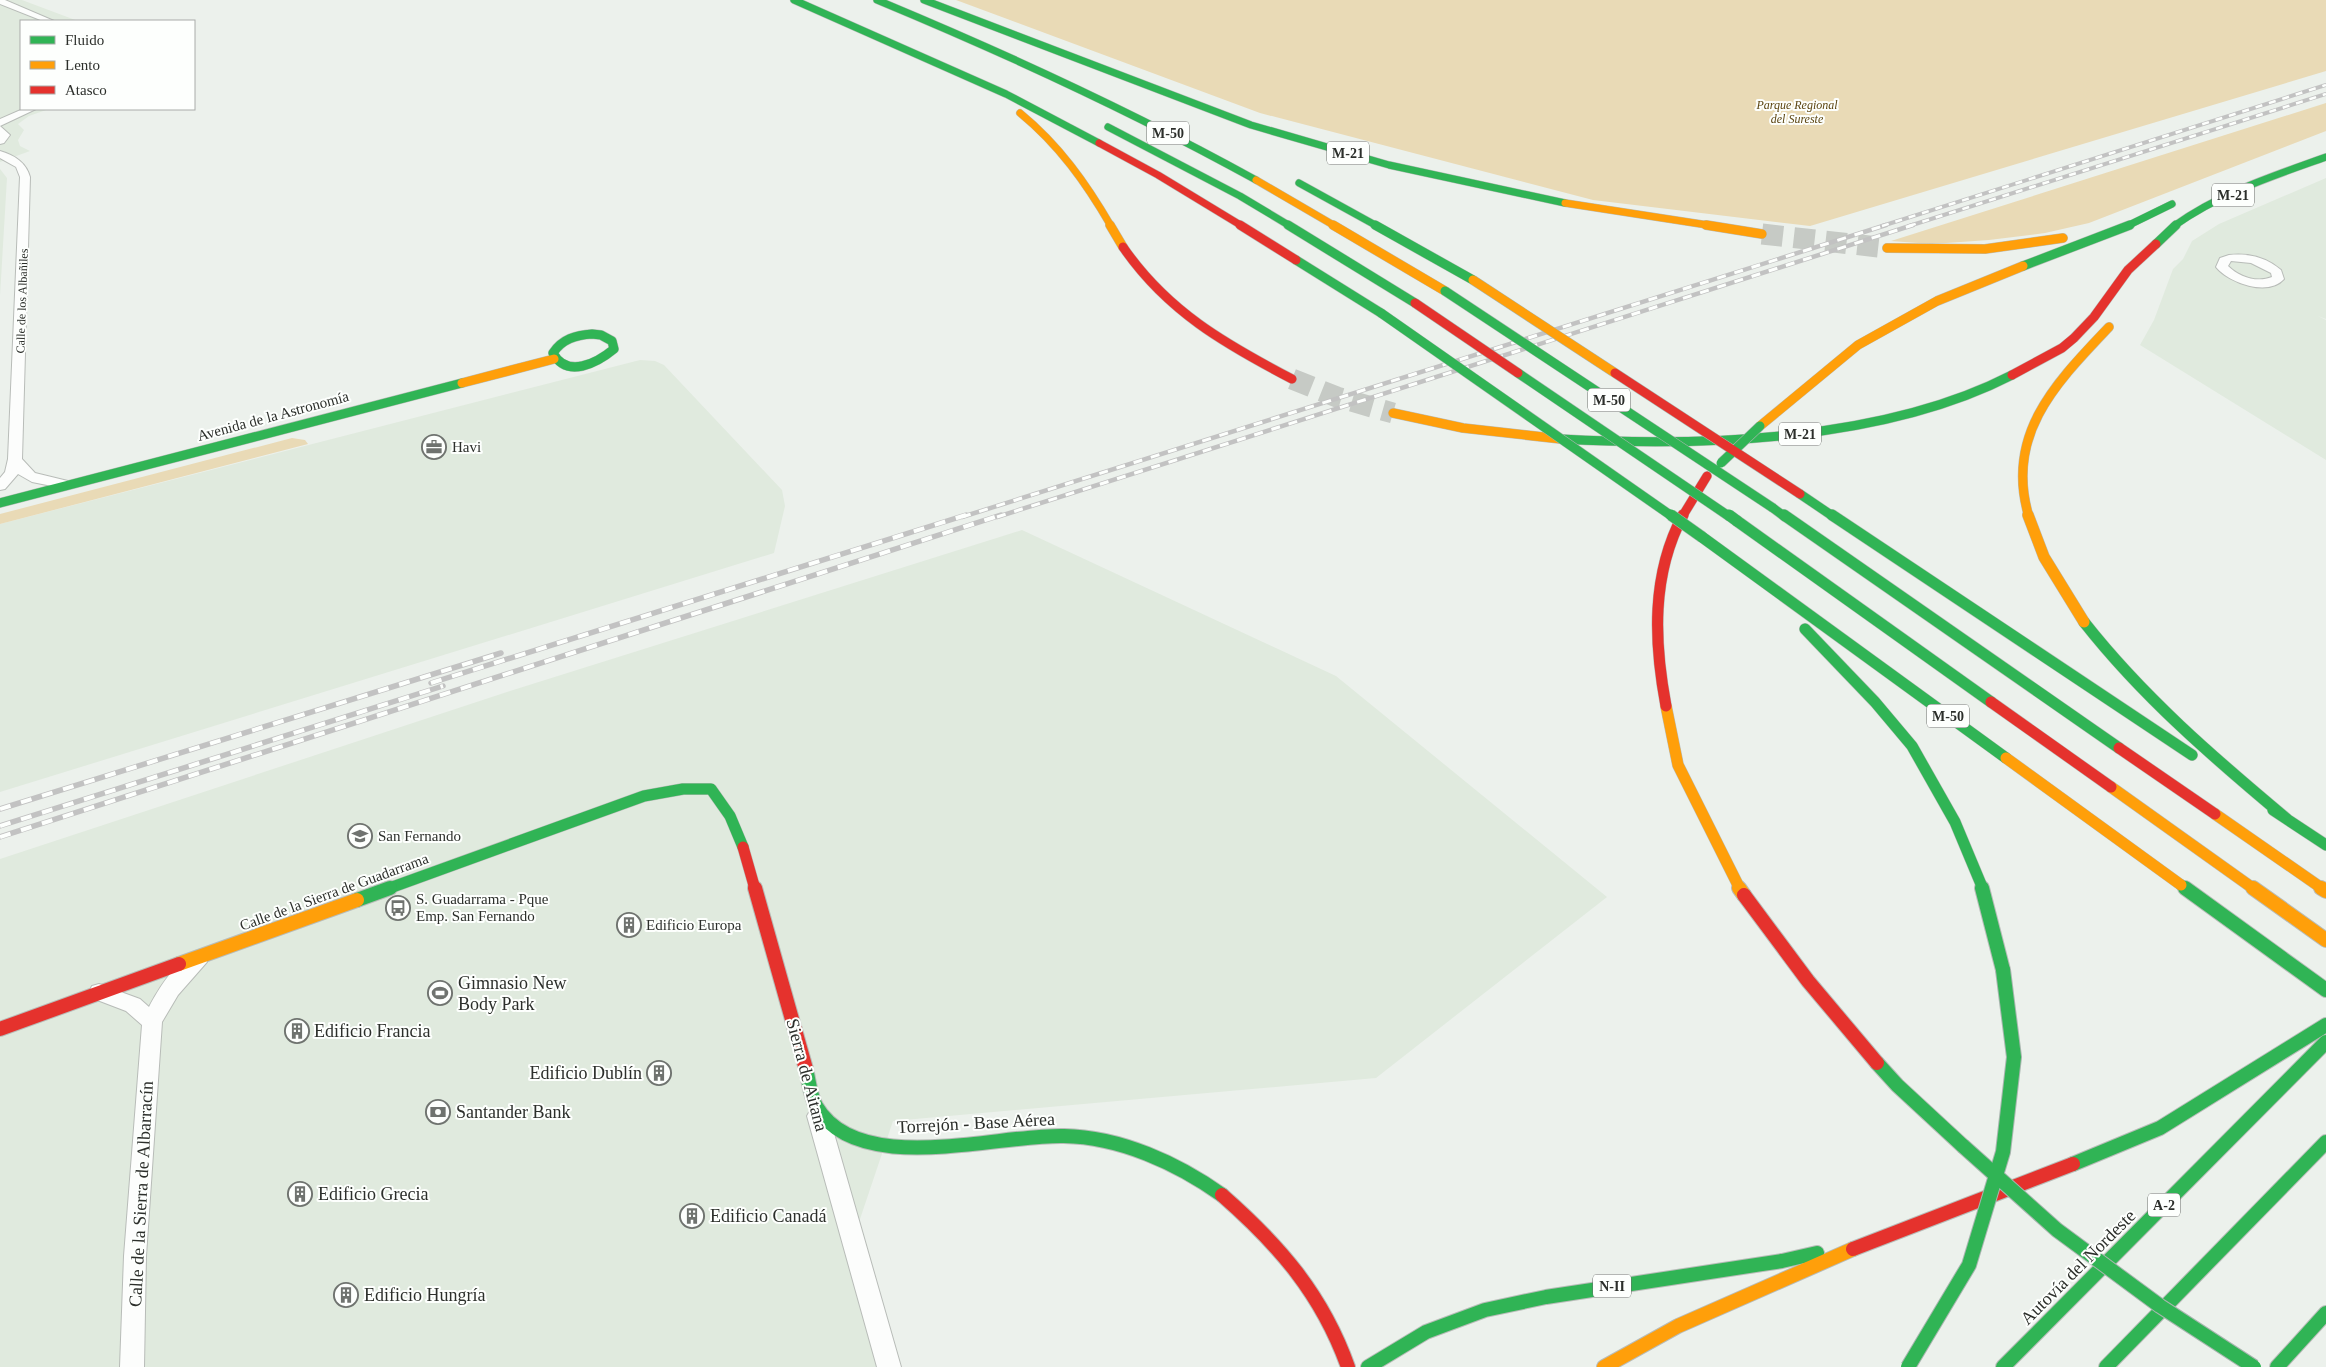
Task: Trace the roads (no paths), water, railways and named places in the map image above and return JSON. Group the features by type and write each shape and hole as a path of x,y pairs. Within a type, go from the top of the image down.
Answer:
{"main road":[{"name":"M-50","path":"794,0 1051,116 1158,175 1381,314 1718,548 2326,990"},
{"name":"M-50","path":"877,0 1004,54 1096,97 1203,151 1321,216 1445,292 1773,508 2326,891"},
{"path":"924,0 1094,78"},
{"name":"M-21","path":"951,11 1251,125 1389,165 1562,202 1762,234"},
{"path":"946,67 1023,114 1064,153 1092,192 1125,251 1144,278 1181,312 1233,349 1292,379"},
{"name":"M-50","path":"1096,121 1240,196 1415,303 1737,521 2326,940"},
{"path":"1140,143 1150,154 1225,202 1381,314"},
{"name":"M-21","path":"2238,177 2308,151"},
{"name":"M-21","path":"1393,412 1471,430 1545,439 1618,442 1698,442 1781,437 1897,416 1993,386 2064,346 2087,326 2139,258 2150,250 2172,227 2216,201 2326,157"},
{"name":"M-50","path":"1289,177 1473,280 1800,494 2326,845"},
{"path":"1888,248 1985,249 2024,245 2095,231 2176,203 2133,224 1937,301 1858,346 1760,426 1707,476 1672,539 1658,598 1658,668 1678,765 1734,882 1781,948 1843,1026 1897,1085 2057,1230 2160,1306 2254,1367"},
{"path":"2144,270 2150,250"},
{"path":"2118,317 2082,356 2041,409 2028,433 2022,462 2023,489 2032,535 2064,592 2112,659 2189,735 2288,819"},
{"path":"601,335 608,338 614,345 611,354 590,365 572,367 558,363 554,359 553,353 557,346 579,336 601,335"},
{"name":"Avenida de la Astronomía","path":"0,503 554,359"},
{"path":"1718,548 1821,643 1912,746 1955,822 1986,897 2003,970 2014,1057 2003,1152 1969,1265 1908,1367"},
{"name":"Calle de la Sierra de Guadarrama","path":"0,1029 644,796 683,789 711,789"},
{"name":"Sierra de Aitana","path":"711,789 726,807 737,827 816,1106"},
{"path":"1604,1367 1678,1326 1866,1243 2041,1178 2160,1128 2326,1025"},
{"name":"Autovía del Nordeste","path":"2003,1367 2326,1042"},
{"name":"Torrejón - Base Aérea","path":"816,1106 839,1131 859,1140 880,1144 907,1147 1031,1136 1067,1136 1108,1143 1161,1162 1212,1188 1247,1217 1280,1252 1312,1291 1334,1329 1348,1367"},
{"path":"2106,1367 2326,1142"},
{"path":"2312,1157 2326,1146"},
{"name":"N-II","path":"1370,1366 1417,1334 1460,1316 1523,1299 1782,1261 1866,1243"},
{"path":"2277,1367 2326,1313"}],"street":[{"path":"0,1 48,20"},
{"path":"0,123 29,110"},
{"path":"0,129 6,135 0,141"},
{"name":"Calle de los Albañiles","path":"0,486 12,473 15,458 25,177 24,170 20,165 1,153"},
{"path":"15,458 21,471 30,478 68,485"},
{"name":"Calle de la Sierra de Albarracín","path":"132,1367 135,1256 152,1022 161,1000 183,974 207,954"},
{"path":"99,992 133,1005 152,1022"},
{"name":"Sierra de Aitana","path":"816,1106 889,1367"}],"tunnel":[{"path":"1762,234 1887,248"},
{"path":"1292,379 1337,397 1393,413"}],"railway":[{"path":"1882,226 2326,85"},
{"path":"1909,226 2326,94"},
{"path":"962,517 1886,225"},
{"path":"997,517 1913,225"},
{"path":"431,683 966,515"},
{"path":"0,837 1001,515"},
{"path":"0,809 501,653"},
{"path":"0,826 443,686"}],"place":[{"name":"Havi","path":"434,447"},
{"name":"San Fernando","path":"360,836"},
{"name":"S. Guadarrama - Pque Emp. San Fernando","path":"398,908"},
{"name":"Edificio Europa","path":"629,925"},
{"name":"Gimnasio New Body Park","path":"440,993"},
{"name":"Edificio Francia","path":"297,1031"},
{"name":"Edificio Dublín","path":"659,1073"},
{"name":"Santander Bank","path":"438,1112"},
{"name":"Edificio Grecia","path":"300,1194"},
{"name":"Edificio Canadá","path":"692,1216"},
{"name":"Edificio Hungría","path":"346,1295"}],"park label":[{"name":"Parque Regional del Sureste","path":"1797,112"}]}
